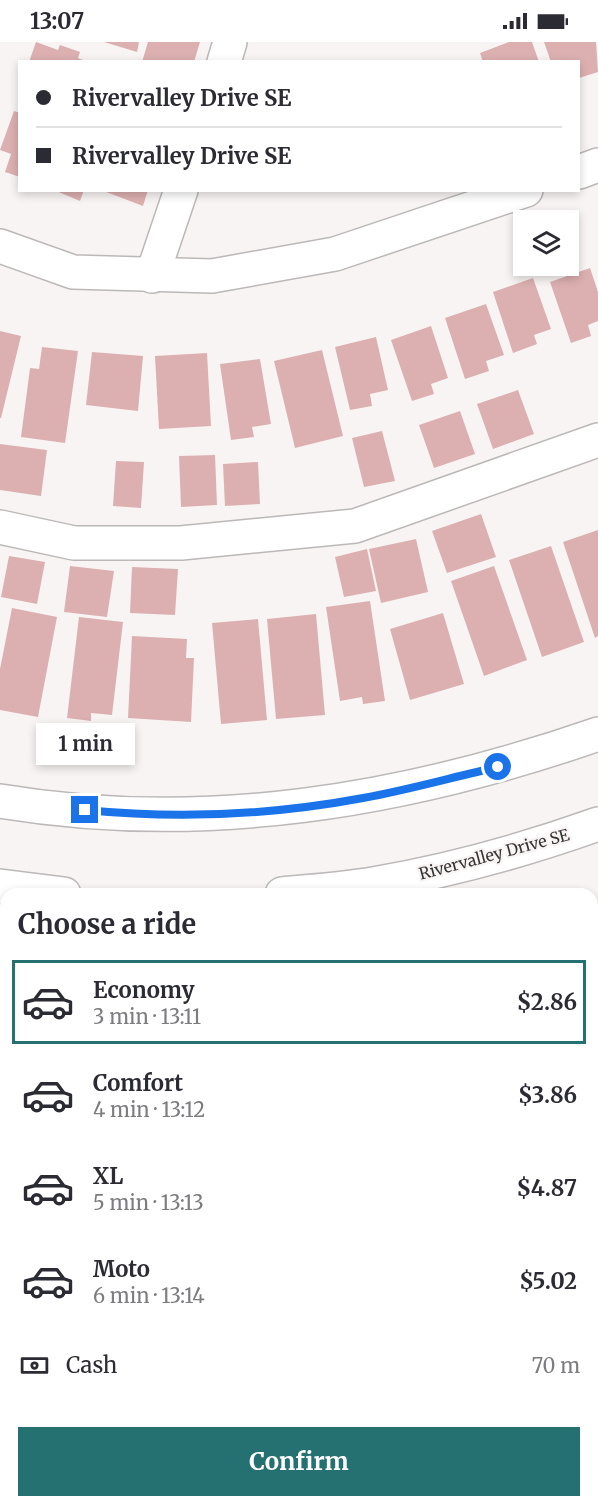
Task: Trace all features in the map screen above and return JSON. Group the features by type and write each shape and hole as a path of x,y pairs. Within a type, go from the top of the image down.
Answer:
{"street":[{"path":"225,60 230,42"},
{"path":"580,172 598,165"},
{"path":"152,276 180,192"},
{"path":"0,246 73,272 213,276 335,254 520,192"},
{"path":"0,527 74,543 181,543 355,526 598,440"},
{"path":"0,801 106,812 176,815 238,813 315,806 365,798 517,762 598,734"},
{"name":"Rivervalley Drive SE","path":"337,888 373,884 466,864 545,843 598,824"},
{"path":"0,886 16,888"}],"building":[{"path":"36,42 58,50 60,45 80,52 78,58 83,60 30,60"},
{"path":"104,42 139,42 137,52"},
{"path":"148,42 200,42 195,60 143,60"},
{"path":"509,42 532,42 538,60 482,60 480,53"},
{"path":"544,42 596,42 598,72 580,78 580,60 550,60"},
{"path":"14,111 18,112 18,176 5,172 11,154 0,150"},
{"path":"59,192 83,192 80,201"},
{"path":"106,192 147,192 143,206"},
{"path":"590,268 598,292 598,321 588,325 591,336 571,343 550,282 567,276 579,276 579,272"},
{"path":"533,278 551,329 534,335 537,344 513,353 493,292"},
{"path":"486,304 504,355 486,361 489,371 465,379 445,318"},
{"path":"431,326 448,378 431,384 434,394 412,401 391,340"},
{"path":"0,331 21,336 1,418 0,418"},
{"path":"376,337 388,390 370,394 372,406 350,410 335,347"},
{"path":"42,347 78,351 65,443 21,437 30,368 39,369"},
{"path":"322,350 343,436 295,448 274,361"},
{"path":"92,352 143,356 138,411 86,405"},
{"path":"207,353 211,426 159,429 155,356"},
{"path":"260,359 271,424 252,427 254,437 231,440 220,364"},
{"path":"518,390 534,434 493,449 477,404"},
{"path":"460,411 475,454 434,468 419,425"},
{"path":"382,431 395,481 364,487 352,438"},
{"path":"0,444 47,450 41,496 0,490"},
{"path":"215,455 217,505 181,507 179,456"},
{"path":"116,461 144,462 141,508 113,506"},
{"path":"258,462 260,504 225,506 223,464"},
{"path":"481,514 496,557 447,573 432,531"},
{"path":"598,530 598,636 595,638 563,542"},
{"path":"416,539 428,592 381,603 369,549"},
{"path":"551,546 584,642 542,657 509,560"},
{"path":"367,549 376,591 344,597 335,557"},
{"path":"9,556 45,562 37,604 1,597"},
{"path":"70,566 114,571 107,617 64,612"},
{"path":"494,566 527,660 484,676 451,581"},
{"path":"132,567 178,569 175,615 130,613"},
{"path":"370,601 385,701 363,704 362,697 340,701 326,607"},
{"path":"12,608 57,617 38,717 0,710 0,669"},
{"path":"443,613 464,684 410,700 390,629"},
{"path":"316,614 325,715 276,719 267,619"},
{"path":"79,617 123,622 112,715 91,713 91,721 67,718"},
{"path":"258,619 267,720 221,724 212,623"},
{"path":"132,636 187,639 186,658 194,658 191,722 128,718"}],"route":[{"path":"85,810 176,815 238,813 315,806 365,798 498,767"}]}
